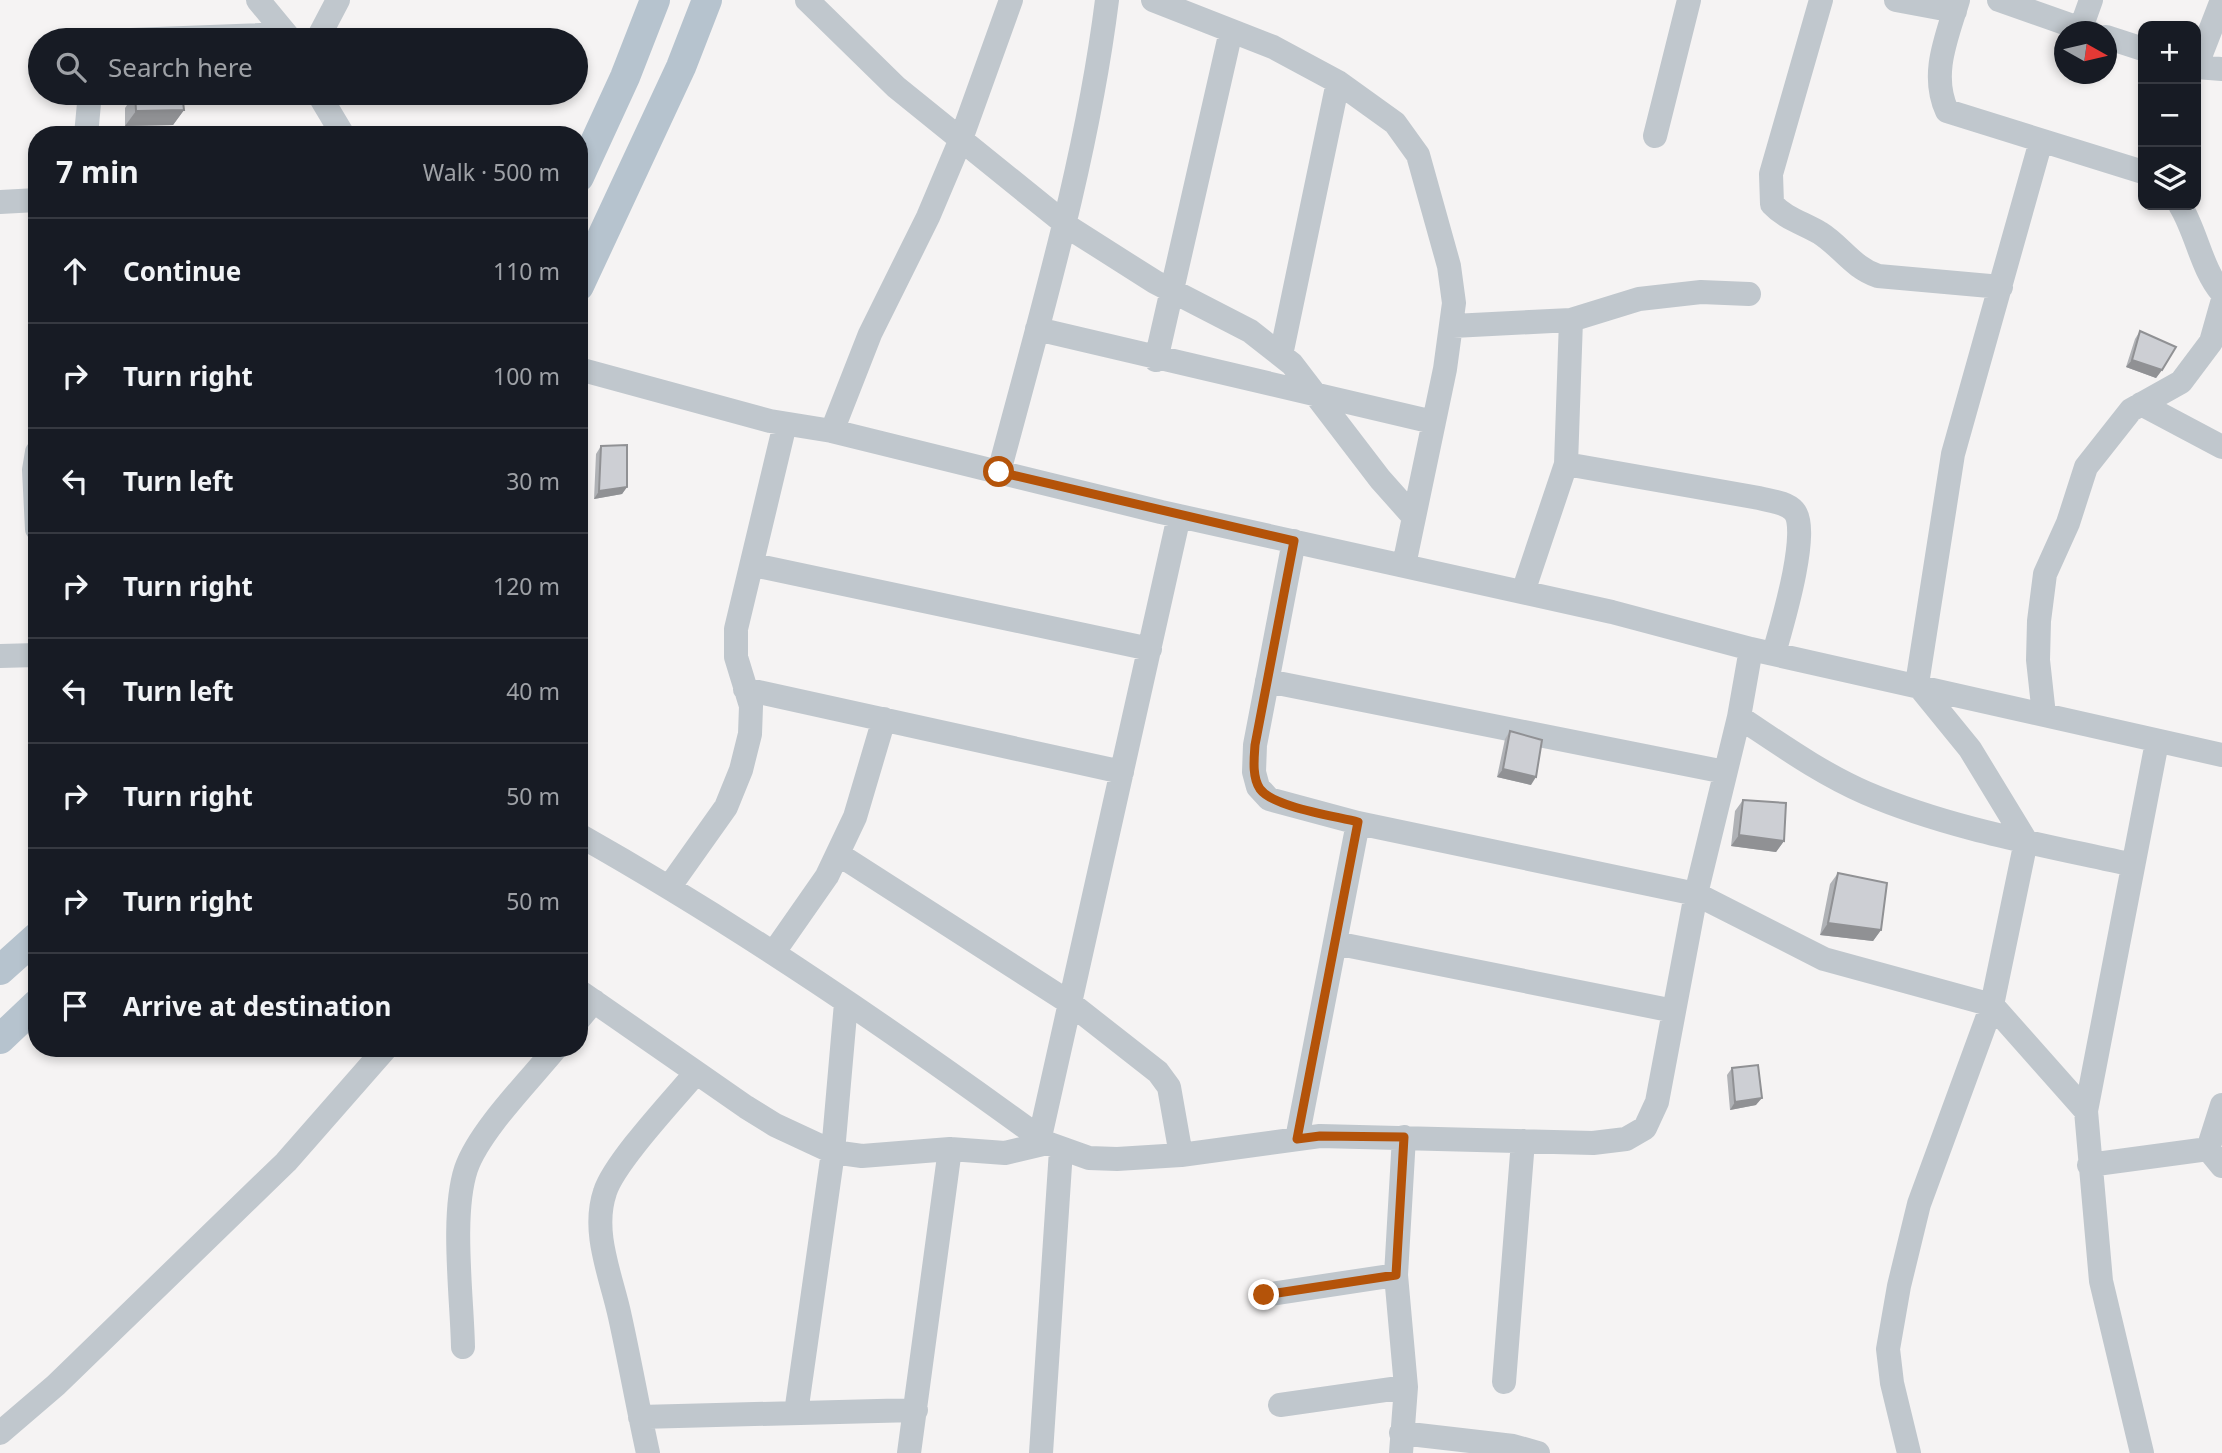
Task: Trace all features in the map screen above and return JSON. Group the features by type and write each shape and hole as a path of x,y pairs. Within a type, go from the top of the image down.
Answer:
{"main road":[{"path":"588,157 625,77 655,0"},
{"path":"588,267 681,67 706,0"},
{"path":"0,970 28,945"},
{"path":"0,1039 28,1013"}],"street":[{"path":"257,0 280,28"},
{"path":"323,28 338,0"},
{"path":"807,0 896,87 1064,223 1171,290 1250,331 1281,355 1412,515"},
{"path":"832,432 870,334 928,217 961,139 1011,0"},
{"path":"999,472 1064,223 1100,56 1107,0"},
{"path":"1153,0 1273,47 1338,82 1395,123 1418,155 1449,265 1454,303 1453,327 1412,515 1404,565"},
{"path":"1655,136 1689,0"},
{"path":"1821,0 1771,174 1772,204 1780,213 1822,235 1865,272 1878,276 2001,287"},
{"path":"1896,0 1957,6 1939,65 1939,93 1947,111 2138,170"},
{"path":"1999,0 2059,21"},
{"path":"2087,21 2091,0"},
{"path":"2201,54 2222,0"},
{"path":"1156,360 1231,31"},
{"path":"2117,41 2138,47"},
{"path":"2201,67 2222,69"},
{"path":"1281,355 1338,82"},
{"path":"87,126 89,105"},
{"path":"325,105 338,126"},
{"path":"1909,1453 1892,1383 1888,1349 1899,1286 1919,1204 1992,1005 2026,841 1970,749 1917,684 1953,454 2041,141"},
{"path":"0,202 28,200"},
{"path":"2183,210 2197,236 2213,283 2222,293"},
{"path":"1453,327 1572,320 1639,299 1701,292 1749,294"},
{"path":"2044,715 2038,647 2045,574 2068,523 2086,467 2111,432 2141,404 2181,382 2211,342 2222,303"},
{"path":"1523,592 1566,464 1572,320"},
{"path":"1037,329 1156,360 1314,392 1433,422"},
{"path":"588,371 785,424 832,432 1179,516 1523,592 1763,651 2222,755"},
{"path":"2141,404 2222,447"},
{"path":"670,886 726,807 741,770 750,734 751,706 736,657 736,629 754,565 785,424"},
{"path":"588,840 670,886 774,952 1049,1143 1089,1158 1181,1155 1320,1136 1593,1143 1626,1139 1645,1128 1657,1102 1665,1072 1696,894 1725,772 1739,717 1763,651 1789,596 1799,523 1793,510 1787,505 1566,464"},
{"path":"1041,1453 1049,1143 1070,1003 1179,516"},
{"path":"1294,541 1255,745 1254,772 1258,787 1269,799 1358,822 1696,894 1824,959 1992,1005 2086,1111"},
{"path":"754,565 1150,649"},
{"path":"0,656 28,655"},
{"path":"1268,681 1725,772"},
{"path":"745,689 1122,772"},
{"path":"1739,717 1812,766 1866,793 1926,815 2133,865"},
{"path":"774,952 827,876 838,854 855,817 884,719"},
{"path":"2142,1453 2101,1281 2086,1111 2157,742"},
{"path":"1297,1139 1358,822"},
{"path":"838,854 1070,1003 1158,1072 1170,1087 1181,1155"},
{"path":"1335,943 1674,1011"},
{"path":"796,1413 833,1152 846,1003"},
{"path":"588,1007 775,1125 833,1152 862,1156 950,1149 1005,1153 1049,1143"},
{"path":"0,1433 56,1385 286,1162 378,1057"},
{"path":"464,1347 460,1207 466,1169 480,1142 549,1057"},
{"path":"648,1453 620,1314 604,1258 602,1213 605,1191 623,1163 695,1074"},
{"path":"2090,1165 2215,1158 2222,1105"},
{"path":"1404,1137 1396,1275 1406,1387 1401,1443 1513,1446 1538,1453"},
{"path":"1504,1382 1523,1141"},
{"path":"909,1453 950,1149"},
{"path":"1264,1295 1396,1275"},
{"path":"1280,1405 1406,1387"},
{"path":"640,1417 916,1410"}],"building":[{"path":"136,105 183,105 184,110 136,111"},
{"path":"2140,331 2176,347 2162,370 2132,360"},
{"path":"627,445 627,487 599,491 601,446"},
{"path":"1510,731 1542,740 1536,777 1503,769"},
{"path":"1743,800 1786,803 1784,841 1739,835"},
{"path":"1838,873 1887,883 1881,930 1828,923"},
{"path":"1758,1065 1762,1098 1735,1102 1732,1068"}],"route":[{"path":"999,472 1294,541 1255,745 1254,772 1258,787 1269,799 1358,822 1297,1139 1320,1136 1404,1137 1396,1275 1264,1295"}]}
